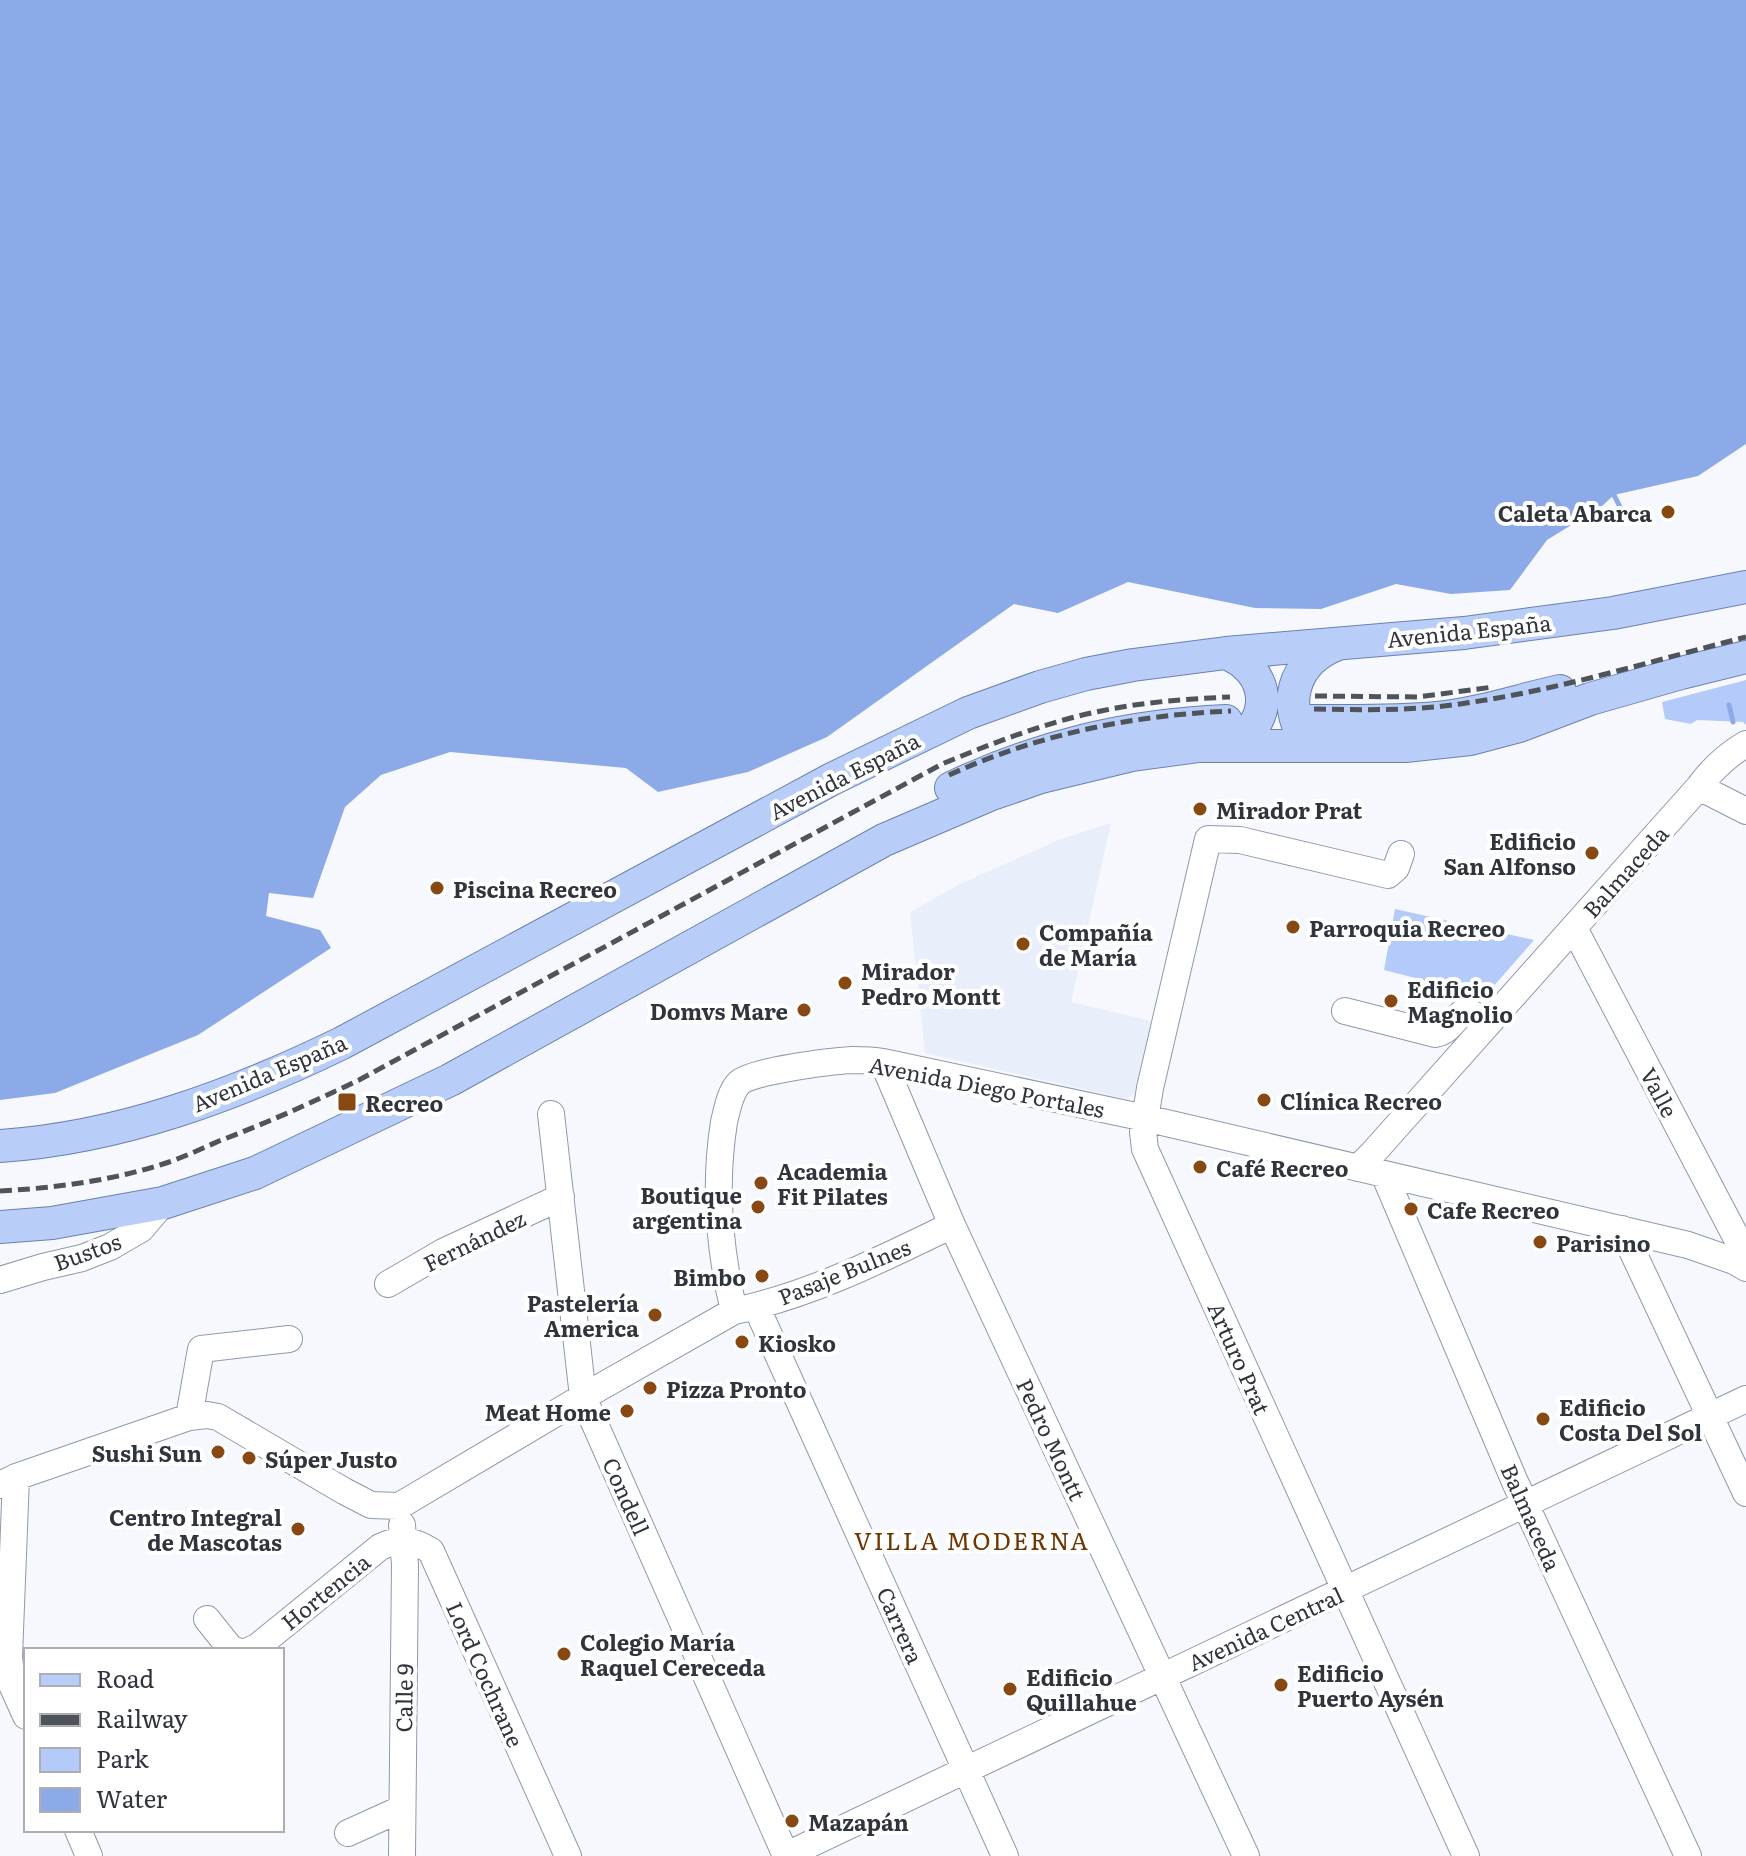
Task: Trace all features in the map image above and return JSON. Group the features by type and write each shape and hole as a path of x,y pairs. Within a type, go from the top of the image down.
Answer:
{"main road":[{"name":"Avenida España","path":"0,1146 103,1132 176,1111 283,1071 356,1035 832,779 968,713 1040,687 1133,665 1226,653 1464,633 1613,613 1746,587"},
{"path":"1312,733 1298,727 1293,695 1296,683 1308,663 1326,648 1338,644"},
{"path":"0,1227 52,1223 163,1203 255,1173 450,1080 884,840 989,795 1041,777 1230,733 1251,732 1261,714 1262,694 1254,672 1226,653"},
{"path":"1230,733 1312,733 1405,746 1470,739 1519,726 1590,699 1746,657"}],"street":[{"name":"Balmaceda","path":"1358,1168 1713,769 1746,744"},
{"path":"1699,787 1746,811"},
{"name":"Arturo Prat","path":"1401,854 1396,868 1388,875 1240,840 1208,839 1150,1088 1143,1132 1145,1149 1466,1856"},
{"name":"Valle","path":"1574,928 1746,1256"},
{"path":"1345,1011 1435,1034 1450,1028 1464,1012 1488,1024"},
{"name":"Avenida Diego Portales","path":"745,1309 723,1254 719,1212 720,1149 727,1107 736,1085 746,1077 835,1062 869,1060 1145,1118 1622,1229 1688,1245 1746,1268"},
{"name":"Pedro Montt","path":"883,1062 952,1225 1246,1856"},
{"name":"Condell","path":"551,1114 583,1397 786,1856"},
{"name":"Balmaceda","path":"1384,1174 1525,1504 1688,1856"},
{"name":"Fernández","path":"388,1284 443,1252 561,1197"},
{"name":"Bustos","path":"0,1280 82,1258 110,1247 141,1229 163,1203"},
{"name":"Pasaje Bulnes","path":"745,1309 853,1272 952,1225"},
{"path":"1622,1229 1746,1493"},
{"path":"24,1712 12,1685 9,1657 4,1483 189,1417 207,1415 218,1417 371,1505 399,1506 583,1397 745,1309"},
{"name":"Carrera","path":"745,1309 1005,1856"},
{"path":"189,1417 201,1349 289,1339"},
{"name":"Avenida Central","path":"786,1856 1746,1399"},
{"path":"399,1506 404,1541"},
{"name":"Hortencia","path":"255,1648 380,1547 392,1541 404,1541"},
{"name":"Calle 9","path":"402,1856 404,1541"},
{"name":"Lord Cochrane","path":"404,1541 418,1543 431,1551 568,1856"},
{"path":"207,1619 230,1648"},
{"path":"348,1833 401,1809"},
{"path":"79,1832 89,1856"}],"shaded area":[{"name":"Compañía de María","path":"1111,823 1071,1002 1151,1021 1134,1094 1126,1099 925,1053 910,912 958,885 1061,839"}],"green space":[{"path":"1746,680 1746,725 1743,722 1697,720 1691,724 1665,719 1662,702"},
{"path":"1395,909 1534,940 1485,996 1384,970"}],"water":[{"path":"0,0 1746,0 1746,444 1698,476 1614,495 1602,506 1547,540 1510,590 1451,594 1396,584 1321,609 1255,608 1128,582 1058,613 1014,604 827,737 748,772 658,792 626,768 450,752 381,775 345,807 313,898 269,893 266,916 320,930 331,948 198,1035 55,1093 0,1100"}],"waterway":[{"path":"1614,495 1620,507 1619,517"},
{"path":"1729,705 1733,722"}],"railway":[{"path":"1314,709 1447,706 1571,682 1746,637"},
{"path":"1315,696 1418,697 1493,687"},
{"path":"0,1191 82,1183 143,1170 307,1104 359,1080 961,756 1040,727 1101,711 1165,701 1230,697"},
{"path":"949,775 1017,748 1087,729 1158,717 1231,711"}],"place":[{"name":"Caleta Abarca","path":"1668,512"},
{"name":"Mirador Prat","path":"1200,809"},
{"name":"Edificio San Alfonso","path":"1592,853"},
{"name":"Piscina Recreo","path":"437,888"},
{"name":"Parroquia Recreo","path":"1293,927"},
{"name":"Compañía de María","path":"1023,944"},
{"name":"Mirador Pedro Montt","path":"845,983"},
{"name":"Edificio Magnolio","path":"1391,1001"},
{"name":"Domvs Mare","path":"804,1010"},
{"name":"Clínica Recreo","path":"1264,1100"},
{"name":"Recreo","path":"347,1102"},
{"name":"Café Recreo","path":"1200,1167"},
{"name":"Academia Fit Pilates","path":"761,1183"},
{"name":"Boutique argentina","path":"758,1207"},
{"name":"Cafe Recreo","path":"1411,1209"},
{"name":"Parisino","path":"1540,1242"},
{"name":"Bimbo","path":"762,1276"},
{"name":"Pastelería America","path":"655,1315"},
{"name":"Kiosko","path":"742,1342"},
{"name":"Pizza Pronto","path":"650,1388"},
{"name":"Meat Home","path":"627,1411"},
{"name":"Edificio Costa Del Sol","path":"1543,1419"},
{"name":"Sushi Sun","path":"218,1452"},
{"name":"Súper Justo","path":"249,1458"},
{"name":"Centro Integral de Mascotas","path":"298,1529"},
{"name":"Colegio María Raquel Cereceda","path":"564,1654"},
{"name":"Edificio Puerto Aysén","path":"1281,1685"},
{"name":"Edificio Quillahue","path":"1010,1689"},
{"name":"Mazapán","path":"792,1821"}],"district":[{"name":"VILLA MODERNA","path":"972,1539"}]}
